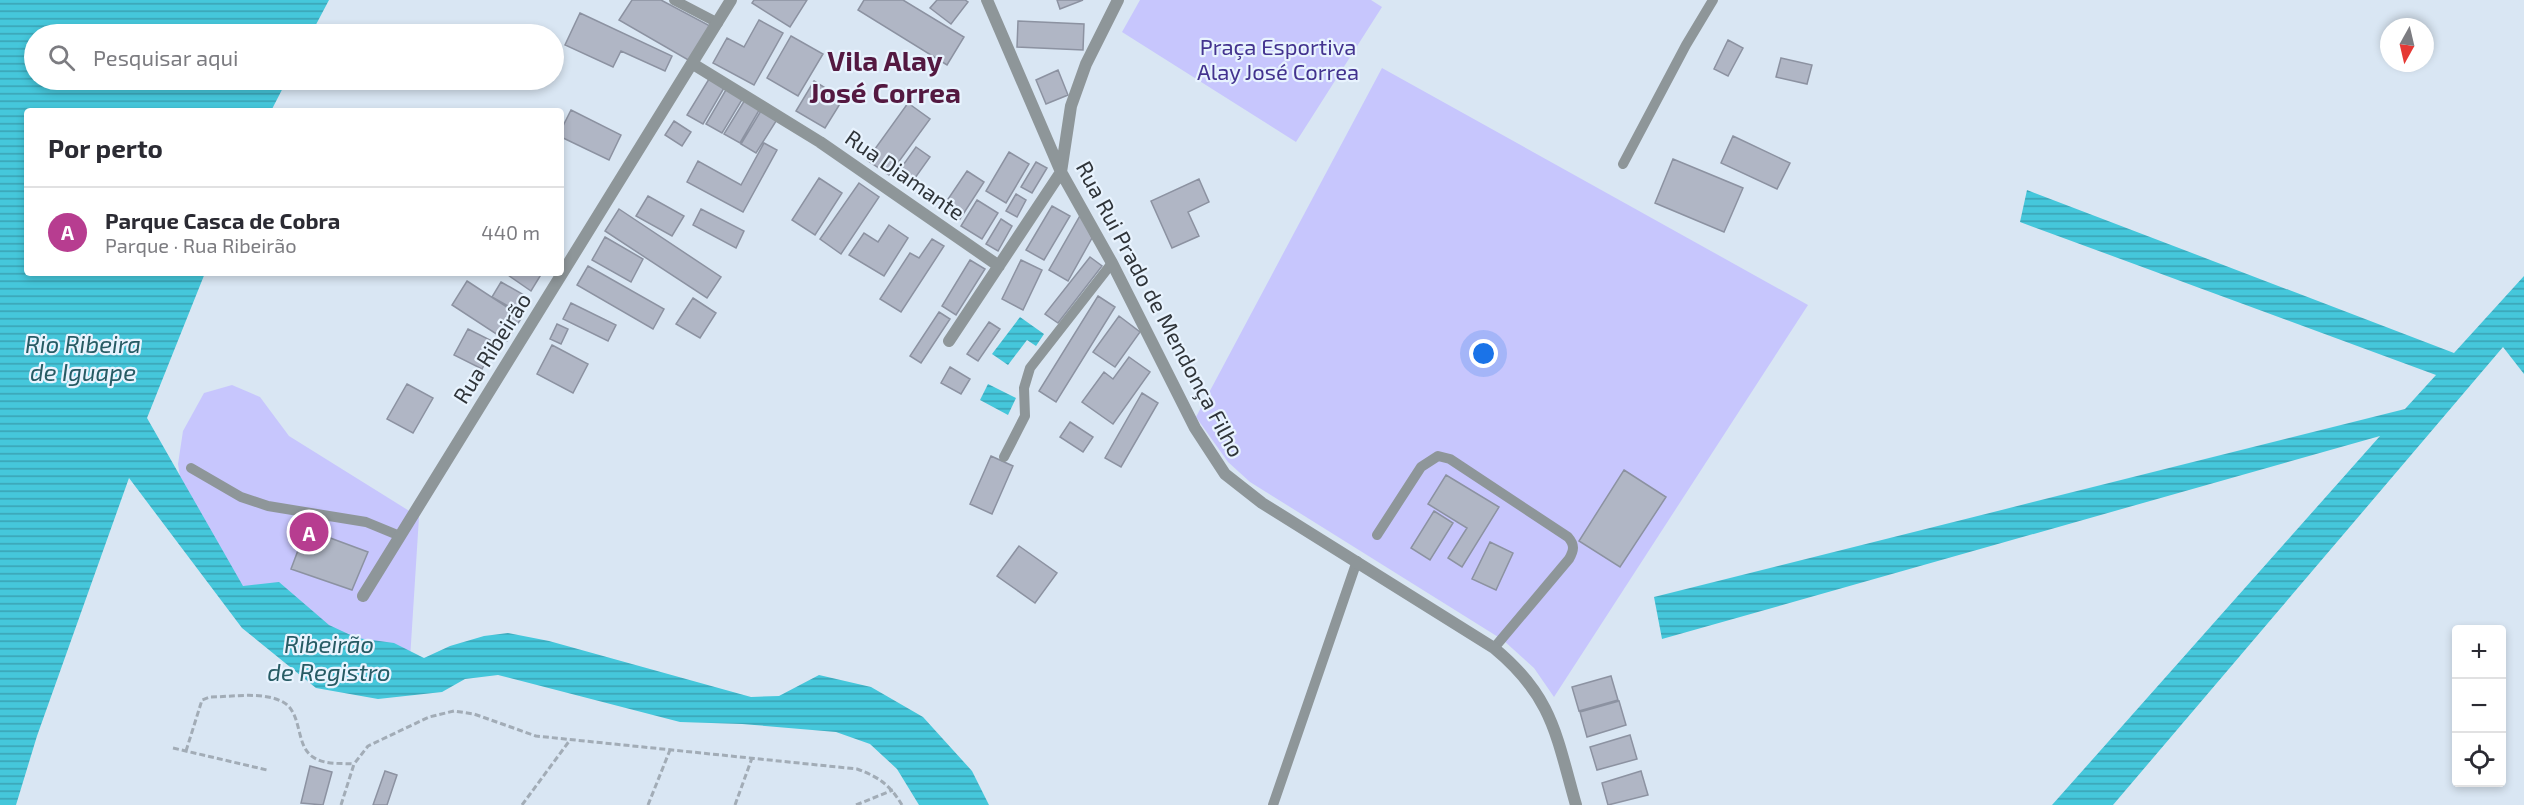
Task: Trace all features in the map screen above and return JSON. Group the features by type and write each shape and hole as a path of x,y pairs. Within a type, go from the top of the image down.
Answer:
{"street":[{"name":"Rua Ribeirão","path":"564,272 731,0"},
{"name":"Rua Rui Prado de Mendonça Filho","path":"987,0 1061,172 1112,263 1195,428 1225,474 1248,494 1494,648 1525,676 1544,704 1552,721 1576,805"},
{"path":"949,341 1061,172 1071,106 1086,64 1118,0"},
{"name":"Rua Diamante","path":"693,64 820,142 999,266"},
{"name":"Rua Ribeirão","path":"363,596 561,276"}],"lane":[{"path":"674,0 718,23"},
{"path":"1623,164 1686,45 1713,0"},
{"path":"1004,457 1025,416 1024,387 1030,368 1112,263"},
{"path":"1377,535 1421,467 1438,456 1450,459 1568,537 1573,543 1574,551 1569,559 1494,648"},
{"path":"190,468 241,497 268,506 366,522 400,536"},
{"path":"1273,805 1357,561"}],"path":[{"path":"186,751 202,700 210,697 272,697 285,704 294,714 305,748 312,757 325,762 354,764"},
{"path":"341,805 354,764 368,746 429,717 454,711 474,714 519,732 570,740 857,769 879,778 893,790 902,805"},
{"path":"522,805 570,740"},
{"path":"173,748 267,770"},
{"path":"648,805 670,750"},
{"path":"735,805 752,758"},
{"path":"856,805 893,790"}],"green space":[{"name":"Praça Esportiva Alay José Correa","path":"1140,0 1371,0 1382,7 1296,142 1122,32"},
{"path":"1382,68 1808,305 1554,697 1534,668 1503,640 1250,482 1228,462 1196,417"},
{"path":"232,385 260,397 289,436 419,517 409,675 263,618 185,507 178,464 183,431 204,393"}],"water":[{"name":"Rio Ribeira de Iguape","path":"0,0 329,0 316,24 24,24 24,90 282,90 273,108 24,108 24,276 204,276 147,418 243,586 279,582 329,625 357,638 394,643 424,658 450,646 484,636 508,633 549,641 751,697 779,696 819,675 871,687 923,717 972,771 989,805 919,805 897,769 870,744 836,732 742,724 680,722 498,675 465,679 442,692 378,699 316,688 242,628 129,478 37,736 16,805 0,805"},
{"path":"2027,190 2454,353 2524,276 2524,374 2503,347 2113,805 2052,805 2380,436 1662,639 1654,597 2405,409 2436,375 2020,222"},
{"path":"1020,317 1044,334 1036,346 1027,340 1008,365 992,354"},
{"path":"988,384 1016,398 1008,415 980,400"}],"building":[{"path":"632,0 661,0 710,26 690,61 619,20"},
{"path":"754,0 807,0 790,27 752,3"},
{"path":"864,0 903,0 964,37 947,65 858,10"},
{"path":"937,0 965,0 968,2 951,24 930,8"},
{"path":"1057,0 1083,0 1060,9"},
{"path":"580,13 672,56 665,71 621,51 613,67 565,45"},
{"path":"759,20 783,33 754,85 713,63 727,38 744,47"},
{"path":"1018,21 1084,24 1083,50 1017,47"},
{"path":"791,36 823,54 798,96 767,78"},
{"path":"1728,40 1743,48 1728,76 1714,69"},
{"path":"1781,58 1812,65 1807,84 1776,77"},
{"path":"1058,70 1068,95 1046,104 1036,80"},
{"path":"709,79 724,88 703,124 687,115"},
{"path":"814,81 843,99 825,128 796,111"},
{"path":"727,88 743,98 722,133 706,124"},
{"path":"746,98 761,107 740,143 724,134"},
{"path":"908,103 930,119 889,175 867,160"},
{"path":"762,109 778,118 756,153 741,144"},
{"path":"571,110 621,135 609,160 564,138 564,124"},
{"path":"674,121 691,132 682,146 665,135"},
{"path":"1733,136 1790,163 1777,189 1721,163"},
{"path":"764,143 777,150 743,212 687,182 698,161 741,185"},
{"path":"916,147 930,157 910,185 896,175"},
{"path":"1009,152 1029,164 1006,203 986,191"},
{"path":"1673,159 1743,188 1724,232 1655,203"},
{"path":"1036,162 1047,168 1032,193 1021,187"},
{"path":"967,171 984,182 960,219 942,208"},
{"path":"819,178 842,193 815,235 792,220"},
{"path":"1199,179 1209,202 1188,212 1199,236 1172,248 1151,201"},
{"path":"859,183 879,197 841,254 820,239"},
{"path":"1016,194 1026,200 1017,217 1006,211"},
{"path":"648,196 684,216 672,236 636,216"},
{"path":"977,200 998,213 982,239 961,226"},
{"path":"1052,206 1070,216 1044,260 1026,250"},
{"path":"619,209 721,277 707,298 605,231"},
{"path":"701,209 744,231 736,248 693,225"},
{"path":"1081,214 1092,238 1068,281 1049,270"},
{"path":"1001,219 1012,226 998,251 986,244"},
{"path":"889,225 908,238 884,276 849,255 864,233 878,242"},
{"path":"605,237 643,259 631,282 592,260"},
{"path":"932,239 944,246 901,312 880,299 910,253 919,258"},
{"path":"1090,257 1102,266 1058,323 1045,314"},
{"path":"970,260 985,269 956,315 942,306"},
{"path":"1021,260 1042,270 1023,310 1002,299"},
{"path":"588,266 664,309 653,329 577,285"},
{"path":"509,276 540,276 531,291"},
{"path":"467,281 522,317 507,341 452,305"},
{"path":"501,282 524,295 515,310 492,297"},
{"path":"1098,296 1115,307 1056,402 1039,391"},
{"path":"693,298 716,313 700,338 676,324"},
{"path":"571,303 616,325 608,341 563,319"},
{"path":"939,312 950,319 921,363 910,356"},
{"path":"1119,316 1140,332 1115,367 1093,352"},
{"path":"989,322 1000,329 978,361 967,354"},
{"path":"557,324 568,329 561,344 550,339"},
{"path":"468,329 496,343 482,369 454,355"},
{"path":"552,345 588,364 573,393 537,374"},
{"path":"1129,357 1150,372 1113,424 1082,402 1104,372 1113,379"},
{"path":"950,367 970,379 961,394 941,383"},
{"path":"407,384 433,398 413,433 387,419"},
{"path":"1142,393 1158,403 1121,467 1105,458"},
{"path":"1070,422 1093,437 1083,452 1060,437"},
{"path":"991,456 1013,466 992,514 970,504"},
{"path":"1624,470 1666,497 1620,567 1579,541"},
{"path":"1446,475 1499,507 1462,567 1448,558 1467,528 1428,504"},
{"path":"1434,511 1453,523 1430,560 1411,548"},
{"path":"306,529 368,552 352,590 291,569"},
{"path":"1490,542 1513,553 1496,590 1472,579"},
{"path":"1019,546 1057,573 1035,603 997,576"},
{"path":"1611,676 1618,700 1579,711 1572,687"},
{"path":"1619,701 1626,725 1587,737 1580,712"},
{"path":"1630,735 1637,759 1597,770 1590,747"},
{"path":"310,766 332,772 323,805 301,803"},
{"path":"385,771 397,775 387,805 373,805"},
{"path":"1641,771 1648,795 1608,805 1602,783"}],"place":[{"name":"Parque Casca de Cobra","path":"309,532"}],"district":[{"name":"Vila Alay José Correa","path":"885,77"}],"water label":[{"name":"Ribeirão de Registro","path":"329,659"}]}
